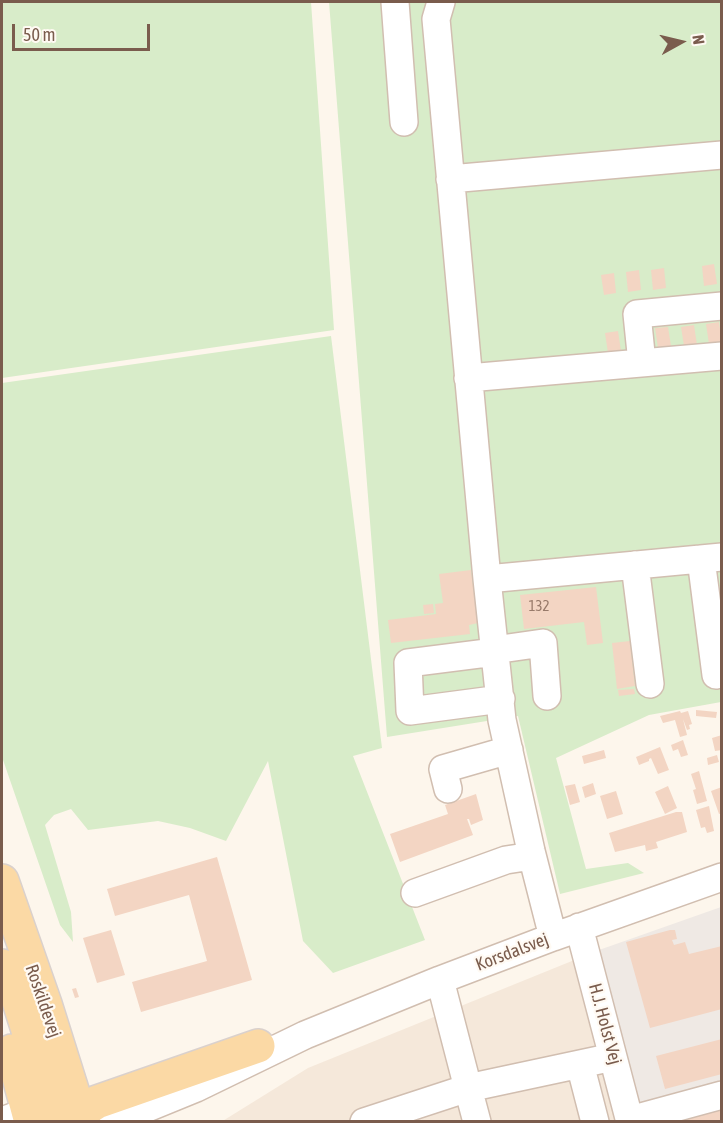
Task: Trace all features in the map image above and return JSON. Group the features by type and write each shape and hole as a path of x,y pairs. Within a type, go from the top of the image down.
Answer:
{"main road":[{"name":"Roskildevej","path":"2,881 45,1004 52,1116"},
{"path":"2,966 17,995 52,1116"},
{"path":"2,1016 52,1116"},
{"path":"52,1116 258,1046"}],"street":[{"path":"395,2 404,122"},
{"path":"441,2 436,19 502,720 532,856 553,937"},
{"path":"450,179 722,155"},
{"path":"642,363 628,315 722,306"},
{"path":"468,378 722,356"},
{"path":"487,579 711,558 716,675"},
{"path":"635,565 650,684"},
{"path":"501,699 410,711 408,663 543,643 547,696"},
{"path":"448,789 443,769 509,750"},
{"path":"415,893 506,860 532,856"},
{"name":"Korsdalsvej","path":"113,1122 196,1088 305,1035 440,980 579,927 722,877"},
{"name":"H.J. Holst Vej","path":"579,927 630,1121"},
{"path":"440,980 477,1122"},
{"name":"Korsdalsvej","path":"258,1046 305,1035"},
{"path":"364,1122 468,1088 613,1057"},
{"path":"580,1064 595,1122"},
{"path":"630,1121 722,1095"}],"shaded area":[{"path":"721,907 721,1121 644,1121 599,950"},
{"path":"599,950 644,1121 221,1122 308,1068"}],"green space":[{"path":"2,2 311,2 334,330 2,378"},
{"path":"329,2 721,2 721,702 649,715 556,758 586,869 628,863 644,873 560,894 518,716 387,737"},
{"path":"331,336 382,748 353,756 425,940 333,973 303,941 268,761 226,841 190,828 158,821 88,830 71,809 54,815 45,825 71,912 73,942 60,925 2,757 2,383"}],"building":[{"path":"714,264 717,284 704,286 702,266"},
{"path":"664,268 666,288 653,290 651,270"},
{"path":"639,270 641,290 628,292 626,272"},
{"path":"614,273 616,293 604,295 601,275"},
{"path":"719,322 722,342 709,344 706,324"},
{"path":"694,325 697,345 684,346 681,327"},
{"path":"668,327 671,346 658,348 655,328"},
{"path":"618,331 621,351 608,353 605,333"},
{"path":"471,570 478,623 469,625 470,634 391,643 388,620 436,614 435,604 443,603 439,574"},
{"path":"596,587 603,643 587,645 584,622 524,629 520,595"},
{"path":"433,604 434,613 424,614 423,605"},
{"path":"630,641 635,686 617,689 612,643"},
{"path":"634,689 635,694 619,696 618,690"},
{"path":"696,710 717,712 716,718 696,716"},
{"path":"680,711 681,713 688,711 692,724 687,730 683,719 687,735 680,737 675,720 663,723 660,716"},
{"path":"722,735 722,750 715,751 712,738"},
{"path":"683,740 688,755 681,757 678,749 673,751 671,745"},
{"path":"660,747 669,770 658,774 651,758 639,765 636,757"},
{"path":"604,750 606,758 584,764 582,756"},
{"path":"717,755 719,762 708,765 707,758"},
{"path":"699,771 707,801 697,804 693,790 696,789 691,774"},
{"path":"593,783 596,794 585,798 582,787"},
{"path":"575,784 580,802 570,805 565,786"},
{"path":"668,786 677,808 665,814 655,792"},
{"path":"722,787 722,813 719,814 711,791"},
{"path":"616,791 623,814 607,819 600,796"},
{"path":"476,794 483,820 471,825 467,819 473,835 400,862 390,834 448,814 445,805"},
{"path":"709,806 714,831 707,833 705,827 701,828 696,810"},
{"path":"682,812 687,832 656,842 658,848 646,851 645,845 615,852 609,833"},
{"path":"217,857 252,980 141,1012 132,982 207,961 189,895 115,916 107,889"},
{"path":"111,930 125,975 97,983 83,938"},
{"path":"675,930 677,939 672,940 674,945 685,942 689,954 722,946 722,1009 650,1028 626,942"},
{"path":"76,988 79,997 75,998 72,989"},
{"path":"722,1039 722,1074 665,1089 656,1056"},
{"path":"722,1101 722,1122 673,1122"}]}
